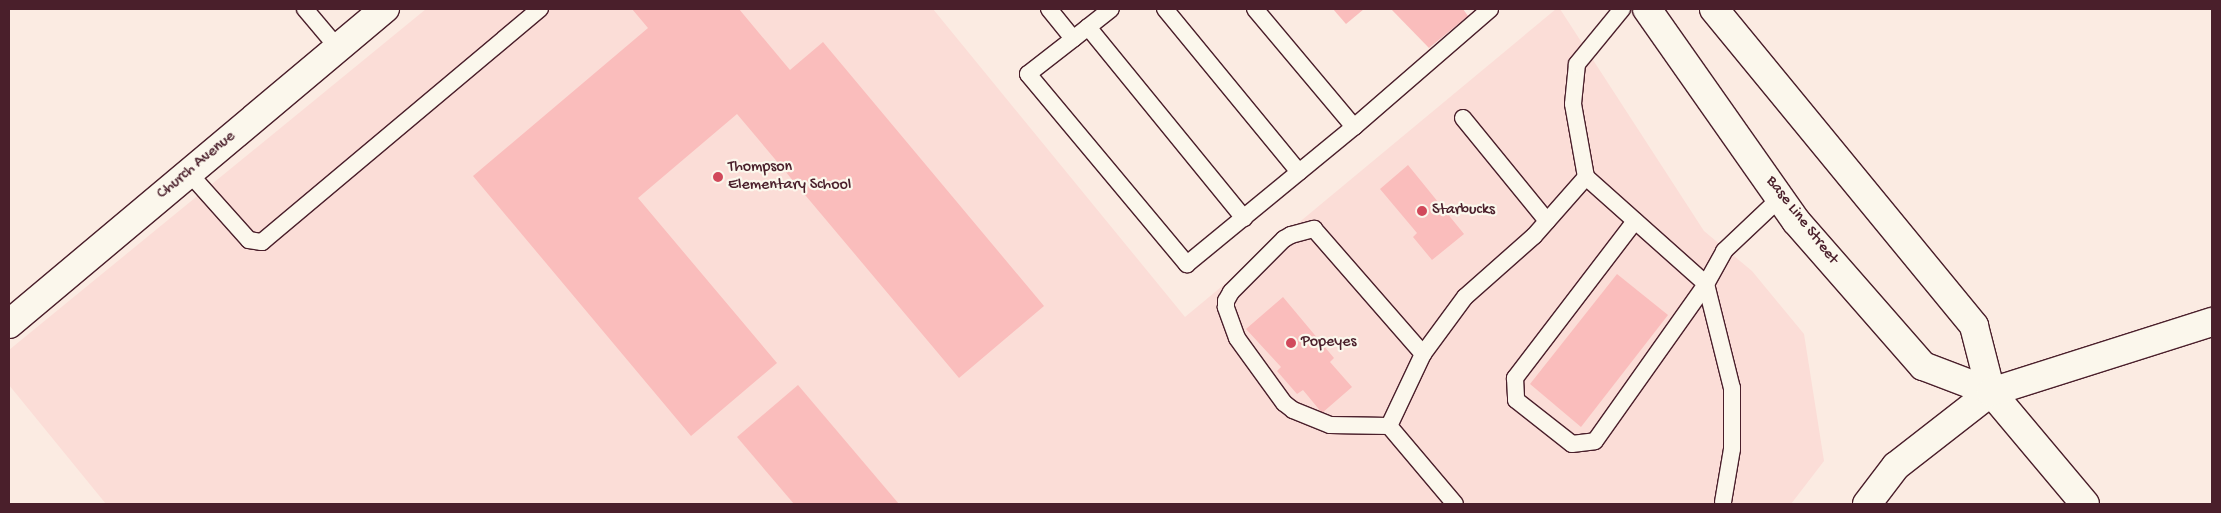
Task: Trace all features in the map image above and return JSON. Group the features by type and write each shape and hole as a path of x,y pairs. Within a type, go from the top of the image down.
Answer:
{"main road":[{"name":"Church Avenue","path":"9,324 385,9"},
{"name":"Base Line Street","path":"1647,9 1796,221 1923,366 1991,392"},
{"name":"Base Line Street","path":"1714,9 1974,326 1991,392 2085,504"},
{"path":"1867,504 1896,466 1991,392 2212,322"}],"lane":[{"path":"305,9 338,48"},
{"path":"189,173 249,240 262,242 540,9"},
{"path":"1049,9 1073,39"},
{"path":"1110,9 1028,74 1186,264 1354,127 1490,9"},
{"path":"1165,9 1299,172"},
{"path":"1255,9 1354,127"},
{"path":"1622,9 1577,64 1573,104 1586,177 1706,284 1732,388 1732,449 1723,502"},
{"path":"1088,27 1244,218"},
{"path":"1463,118 1547,221"},
{"path":"1389,426 1423,354 1465,297 1534,236 1586,177"},
{"path":"1635,221 1516,378 1516,400 1572,444 1595,440 1706,284 1724,251 1780,198"},
{"path":"1423,354 1314,229 1291,235 1284,240 1231,292 1226,308 1237,338 1284,403 1293,410 1330,425 1389,426 1455,504"}],"shaded area":[{"path":"426,9 933,9 1185,317 1556,9 1560,9 1704,231 1752,271 1804,334 1824,461 1791,504 106,504 9,385 9,350"}],"building":[{"path":"632,9 739,9 790,70 823,42 1044,306 959,378 737,114 638,198 777,363 691,436 473,176 648,28"},
{"path":"1333,9 1364,9 1346,24"},
{"path":"1391,9 1463,9 1468,16 1429,48"},
{"name":"Starbucks","path":"1408,165 1464,234 1432,260 1413,237 1417,233 1380,189"},
{"path":"1617,274 1668,315 1581,427 1530,384"},
{"name":"Popeyes","path":"1283,297 1334,358 1330,362 1352,387 1322,413 1303,390 1297,394 1277,371 1281,367 1246,329"},
{"path":"798,385 899,504 794,504 737,437"}],"place":[{"name":"Thompson Elementary School","path":"718,177"},
{"name":"Starbucks","path":"1422,211"},
{"name":"Popeyes","path":"1291,343"}]}
